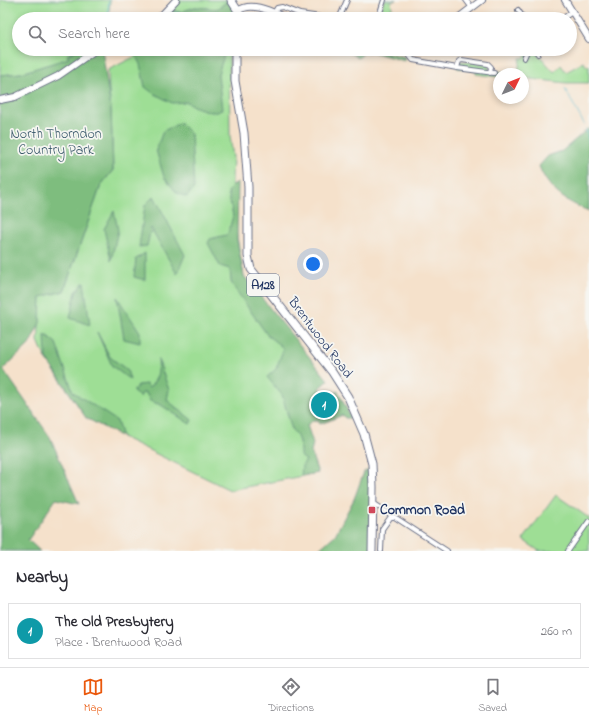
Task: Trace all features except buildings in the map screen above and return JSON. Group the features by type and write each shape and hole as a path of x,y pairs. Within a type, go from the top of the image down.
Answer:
{"main road":[{"path":"231,0 237,12"},
{"name":"Brentwood Road","path":"235,56 235,81 244,133 248,187 248,256 251,269 332,372 347,395 364,434 372,464 372,551"}],"street":[{"path":"165,12 176,0"},
{"path":"342,12 347,0"},
{"path":"380,12 384,0"},
{"path":"466,0 472,8"},
{"path":"467,12 482,0"},
{"path":"565,0 572,12"},
{"path":"240,12 243,8 250,6 271,12"},
{"path":"274,12 276,8 282,7 295,12"},
{"path":"577,20 589,39"},
{"path":"0,100 16,97 58,76 87,56"},
{"path":"408,56 413,60 458,68 492,73 491,67 488,64 462,60 459,61 458,68"},
{"path":"373,503 445,551"},
{"path":"381,551 382,529 392,515"},
{"path":"568,551 589,521"}],"green space":[{"path":"0,0 110,0 109,12 12,12 12,56 68,56 69,58 21,73 0,75"},
{"path":"177,0 229,0 217,9 195,7 181,12 166,10"},
{"path":"231,0 235,12 181,12 195,7 217,9"},
{"path":"384,0 396,0 391,1 392,12 380,12"},
{"path":"166,10 181,12 164,12"},
{"name":"North Thorndon Country Park","path":"68,56 103,56 111,110 113,170 101,185 64,291 41,297 40,323 29,345 3,369 50,437 79,504 56,499 28,540 40,551 0,551 0,75 21,73 69,58"},
{"path":"136,56 229,56 230,136 233,157 231,203 244,276 291,342 281,382 318,473 230,490 124,438 87,418 46,359 38,341 41,297 64,291 101,185 113,170 108,70"},
{"path":"136,56 224,56 218,74 222,109 218,112 210,112 193,106 187,102 172,103 153,93 145,87 140,64"},
{"path":"387,56 405,57 405,61"},
{"path":"525,56 540,56 554,72 561,65 566,72 584,62 586,66 589,66 589,83 566,83 529,79 529,68 519,68 520,58 524,58"},
{"path":"459,61 488,64 490,72 493,71 493,76 476,74 476,71 457,68"},
{"path":"180,123 191,134 194,188 187,197 177,193 164,177 156,150 163,131"},
{"path":"589,128 589,211 573,204 559,194 547,182 539,166 548,156 562,151"},
{"path":"238,182 237,240 244,276 328,380 319,388 327,398 338,391 351,418 345,418 343,415 320,424 318,420 313,420 307,425 313,443 311,453 318,473 301,476 302,466 306,460 300,456 298,439 292,430 282,395 267,377 276,369 283,350 281,346 268,336 235,289 231,282 230,269 220,266 208,243 210,239 226,235 228,233 233,216 228,192 234,184"},
{"path":"154,196 185,255 177,274 151,228 147,246 139,247 145,205"},
{"path":"114,211 118,230 111,261 104,229"},
{"path":"145,253 145,280 134,277 136,259"},
{"path":"84,282 90,325 70,318 76,292"},
{"path":"117,297 140,332 140,343 124,339"},
{"path":"97,332 110,357 127,370 130,380 112,366"},
{"path":"45,334 56,343 73,392 117,421 122,437 86,418 46,357"},
{"path":"158,359 169,390 167,400 192,420 190,424 161,405 150,401 146,393 142,393 140,397 133,392 138,385 146,384 149,388 152,385 157,375"},
{"path":"372,467 372,551 317,551 335,535 354,499 364,472"},
{"path":"556,495 589,518 589,551 539,551 523,540"}],"waterway":[{"path":"108,12 109,0"},
{"path":"565,89 584,124"},
{"path":"586,129 589,144"}],"place":[{"name":"The Old Presbytery","path":"324,405"},
{"name":"Common Road","path":"372,510"}]}
